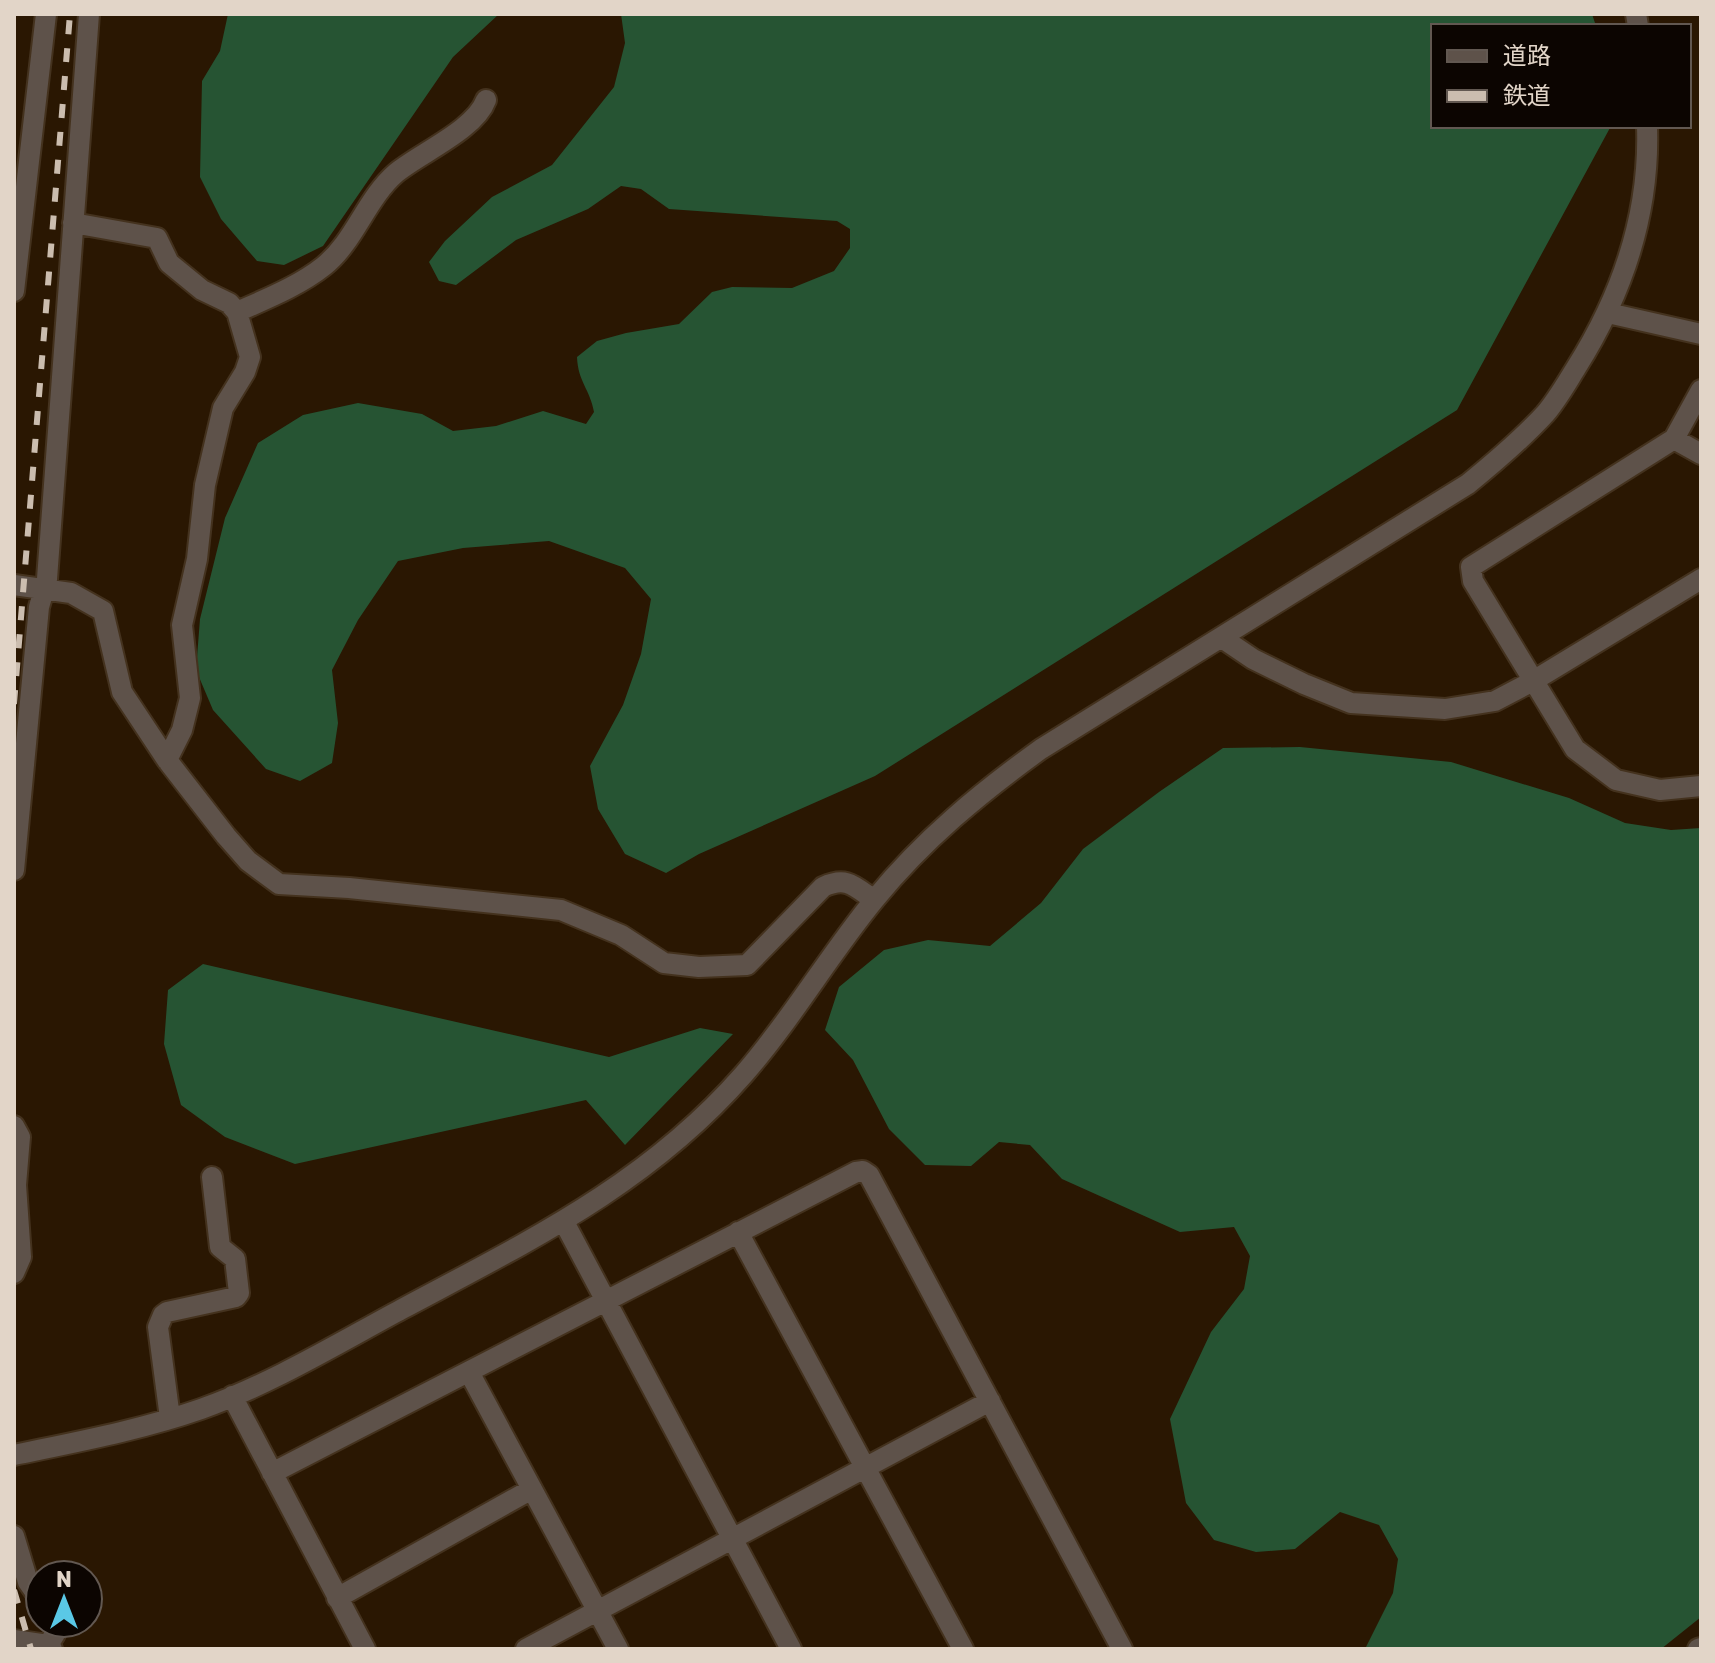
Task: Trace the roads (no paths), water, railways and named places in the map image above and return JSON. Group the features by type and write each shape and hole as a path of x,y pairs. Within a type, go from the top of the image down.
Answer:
{"street":[{"path":"14,291 46,14"},
{"path":"14,870 39,607 47,579 89,14"},
{"path":"237,312 290,287 328,264 345,245 393,175 457,132 486,100"},
{"path":"20,1454 170,1418 232,1396 300,1364 564,1222 668,1149 745,1073 874,900 914,855 983,791 1041,749 1468,484 1498,460 1546,413 1608,313 1633,247 1648,148 1647,128"},
{"path":"73,223 157,238 169,263 202,290 229,303 237,312 250,357 245,372 223,408 205,485 197,559 182,625 190,698 182,730 167,760"},
{"path":"1608,313 1701,334"},
{"path":"1701,390 1674,439 1471,567 1473,581 1575,749 1616,780 1660,790 1701,786"},
{"path":"1674,439 1701,454"},
{"path":"1222,638 1253,659 1351,703 1445,709 1495,701 1701,579"},
{"path":"14,585 71,593 103,611 122,692 167,760 248,861 279,884 349,888 561,910 621,935 664,963 699,967 747,965 823,887 835,882 844,881 853,885 874,900"},
{"path":"14,1126 20,1137 16,1185 21,1257 14,1273"},
{"path":"272,1473 738,1232 863,1171 869,1175 990,1401 1113,1646"},
{"path":"170,1418 158,1327 160,1318 167,1312 236,1297 239,1293 235,1259 220,1247 212,1177"},
{"path":"564,1222 791,1649"},
{"path":"738,1232 963,1649"},
{"path":"469,1372 618,1649"},
{"path":"232,1396 365,1649"},
{"path":"529,1648 990,1401"},
{"path":"337,1598 532,1489"},
{"path":"14,1536 24,1569"},
{"path":"14,1640 50,1647"}],"railway":[{"path":"14,704 70,14"},
{"path":"14,1590 31,1649"}]}
